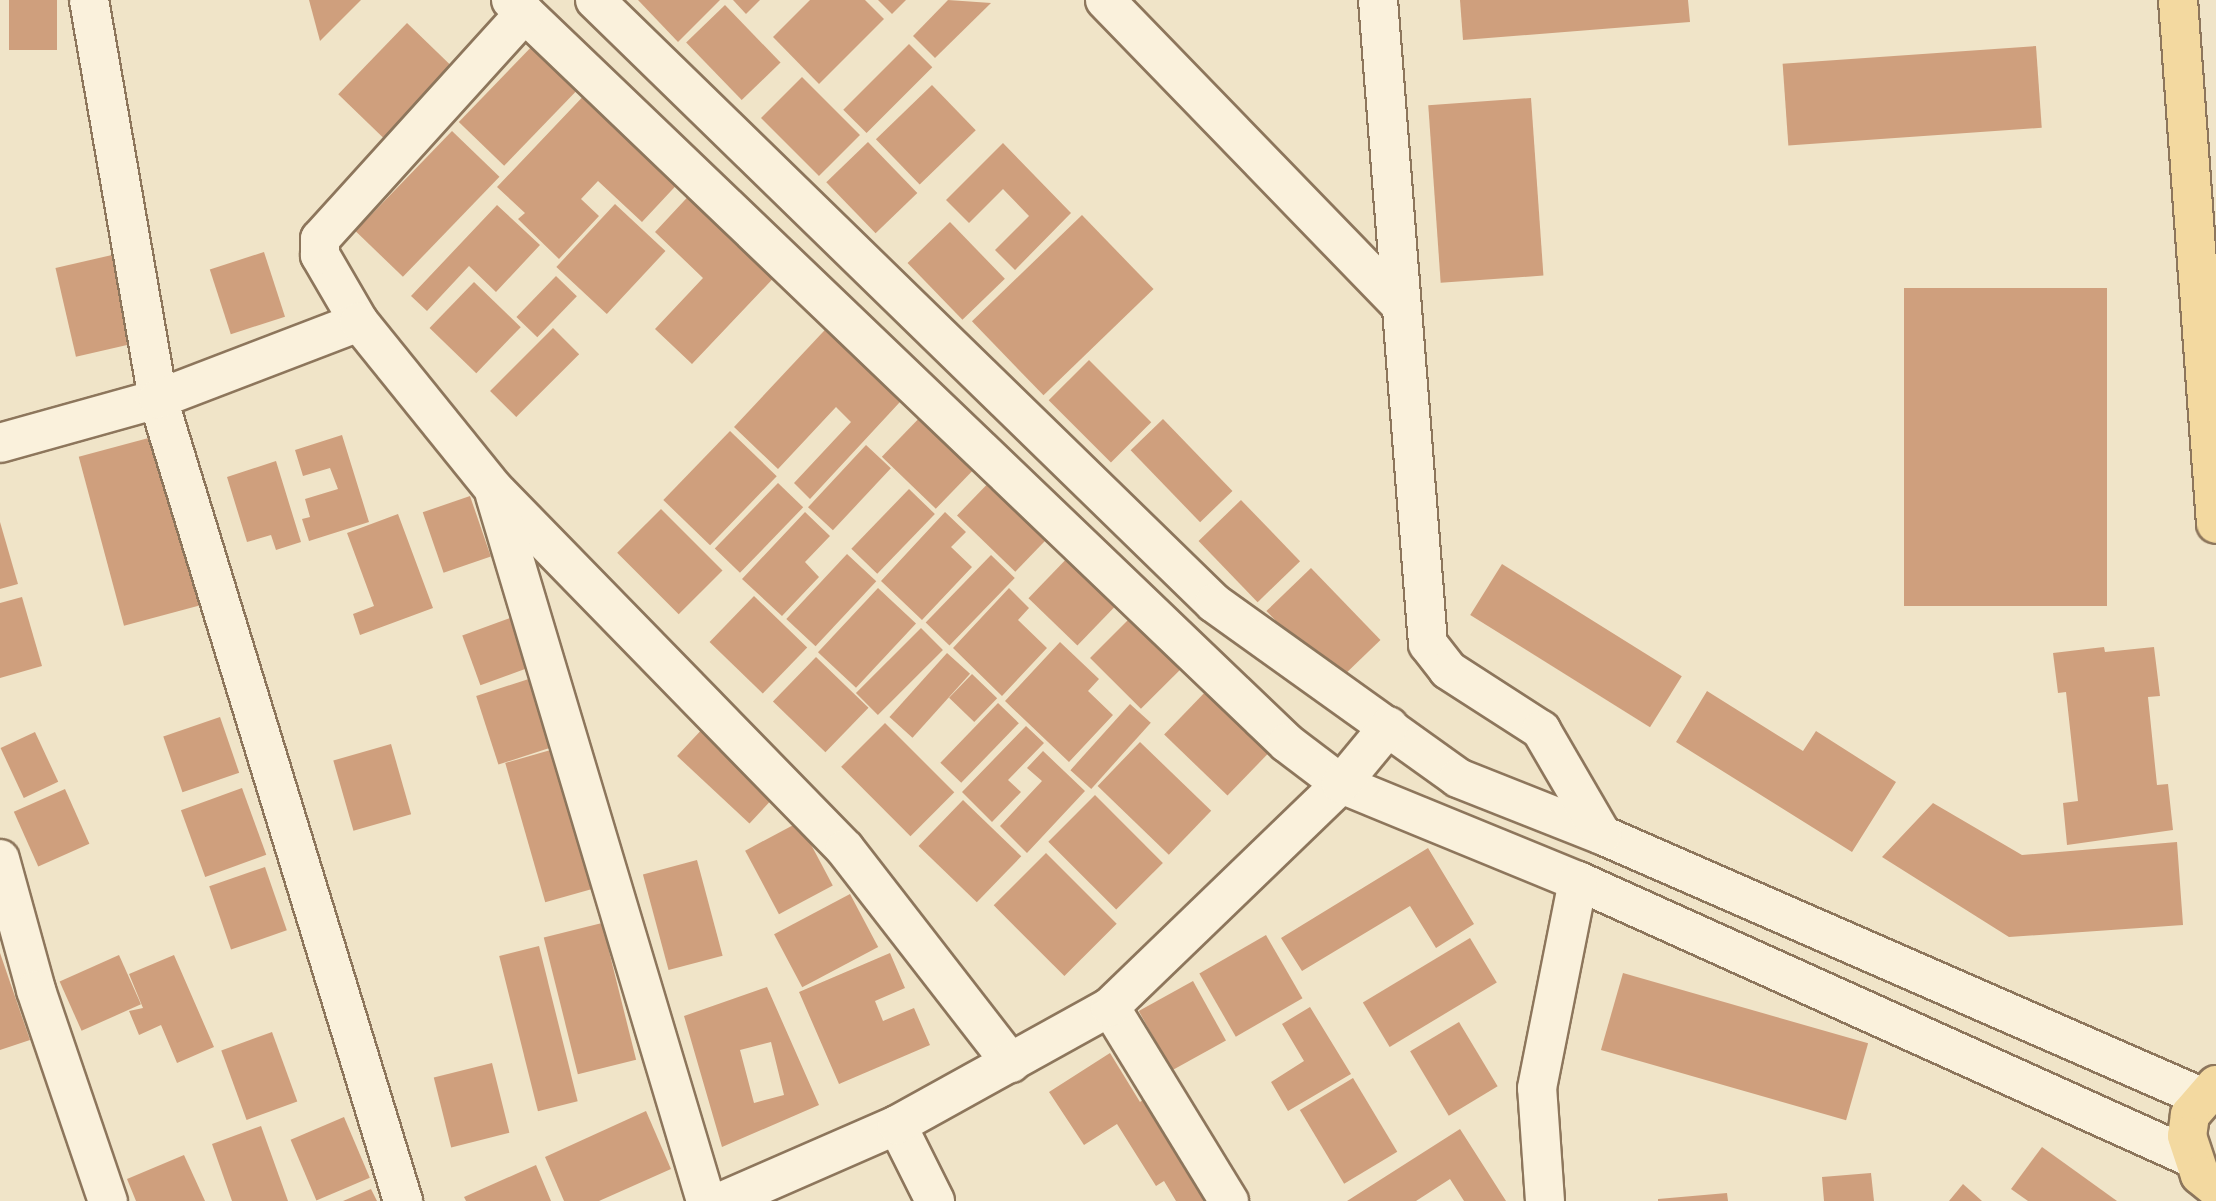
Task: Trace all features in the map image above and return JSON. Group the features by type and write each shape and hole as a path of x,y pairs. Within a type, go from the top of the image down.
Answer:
{"main road":[{"path":"2178,0 2216,524"},
{"path":"2209,1091 2190,1115 2190,1157 2200,1175 2216,1188"}],"street":[{"path":"89,0 158,400 403,1201"},
{"path":"595,0 1214,603 1458,778 1602,835 2209,1091"},
{"path":"1105,0 1399,303"},
{"path":"1378,0 1399,303 1429,644 1448,670 1541,730 1602,835"},
{"path":"1011,1063 845,849 493,488 359,322 320,255 320,239 518,6 1276,733 1341,784 1578,881 2190,1157"},
{"path":"0,443 158,400 359,322"},
{"path":"493,488 706,1201"},
{"path":"723,1201 897,1125 1110,1007 1341,784 1389,726"},
{"path":"0,859 36,990 108,1201"},
{"path":"1545,1201 1537,1088 1578,881"},
{"path":"1110,1007 1229,1201"},
{"path":"897,1125 935,1201"}],"building":[{"path":"9,0 57,0 57,50 9,50"},
{"path":"309,0 361,0 320,41"},
{"path":"638,0 720,0 678,42"},
{"path":"733,0 760,0 746,14"},
{"path":"810,0 865,0 884,19 819,84 773,37"},
{"path":"878,0 906,0 892,14"},
{"path":"948,0 991,3 935,58 913,36"},
{"path":"1460,0 1688,0 1690,22 1463,40"},
{"path":"725,5 781,63 742,100 686,43"},
{"path":"407,23 453,67 384,139 338,94"},
{"path":"538,40 583,84 504,166 459,122"},
{"path":"909,44 932,67 867,133 843,110"},
{"path":"2036,46 2042,128 1788,146 1783,64"},
{"path":"802,77 860,135 819,176 761,118"},
{"path":"932,85 976,130 920,185 876,139"},
{"path":"592,87 685,176 642,222 598,181 581,199 599,216 559,259 518,219 525,213 497,187"},
{"path":"1531,98 1543,276 1441,283 1428,105"},
{"path":"452,131 499,177 403,277 355,231"},
{"path":"868,142 917,193 876,233 826,182"},
{"path":"1003,143 1071,213 1015,270 995,250 1029,216 1003,189 969,223 946,200"},
{"path":"697,187 783,268 692,364 655,329 703,278 655,232"},
{"path":"615,204 665,251 607,314 556,267"},
{"path":"497,205 540,245 496,292 469,266 427,311 411,296"},
{"path":"1082,215 1154,289 1043,395 972,321"},
{"path":"950,222 1005,279 962,320 908,263"},
{"path":"264,252 285,317 231,334 210,270"},
{"path":"112,255 132,344 76,357 55,268"},
{"path":"556,276 577,296 537,337 516,317"},
{"path":"474,282 521,327 476,373 430,328"},
{"path":"1904,288 2107,288 2107,606 1904,606"},
{"path":"837,317 912,389 810,499 794,483 851,422 836,407 778,469 734,427"},
{"path":"553,328 579,354 516,417 490,391"},
{"path":"1089,360 1151,422 1111,463 1049,400"},
{"path":"927,410 981,462 936,509 882,457"},
{"path":"1163,419 1232,491 1200,522 1131,450"},
{"path":"730,431 777,476 710,545 663,500"},
{"path":"342,435 369,522 309,541 302,519 310,517 305,499 338,489 330,468 303,476 295,450"},
{"path":"156,436 201,605 124,626 79,457"},
{"path":"866,445 891,468 833,530 808,507"},
{"path":"276,461 301,542 276,550 271,535 247,542 227,477"},
{"path":"998,473 1056,529 1015,572 957,515"},
{"path":"778,483 803,507 740,573 715,548"},
{"path":"909,489 935,514 877,574 851,549"},
{"path":"470,496 491,557 444,573 423,512"},
{"path":"1241,500 1300,561 1258,602 1199,541"},
{"path":"661,509 723,571 679,614 617,553"},
{"path":"805,512 830,536 805,562 819,577 782,616 742,579"},
{"path":"945,512 966,532 951,547 972,567 922,620 881,581"},
{"path":"398,514 433,608 360,635 353,614 374,606 347,533"},
{"path":"0,522 18,584 0,589"},
{"path":"1075,550 1124,597 1077,645 1028,598"},
{"path":"847,554 876,581 816,646 786,619"},
{"path":"991,555 1015,578 949,646 926,623"},
{"path":"1502,564 1682,676 1650,727 1470,615"},
{"path":"1311,568 1380,640 1336,683 1266,611"},
{"path":"878,588 916,623 856,688 818,652"},
{"path":"1009,588 1029,608 1018,620 1047,648 1002,696 953,648"},
{"path":"754,596 807,647 763,693 710,642"},
{"path":"22,597 42,666 0,678 0,603"},
{"path":"1136,612 1187,663 1141,709 1090,658"},
{"path":"513,617 531,667 480,685 462,635"},
{"path":"921,628 943,650 878,715 856,693"},
{"path":"1060,642 1099,679 1088,691 1113,715 1069,762 1005,701"},
{"path":"2104,647 2105,652 2154,647 2160,696 2148,697 2157,785 2168,784 2173,830 2067,845 2063,803 2078,801 2066,692 2058,693 2053,653"},
{"path":"947,653 970,674 912,738 889,717"},
{"path":"816,657 869,708 825,752 773,702"},
{"path":"972,674 997,698 974,722 949,698"},
{"path":"538,676 560,744 498,765 476,696"},
{"path":"1210,687 1273,748 1227,796 1164,734"},
{"path":"1707,691 1803,751 1816,731 1896,782 1852,852 1676,742"},
{"path":"998,703 1019,723 961,783 940,763"},
{"path":"1130,704 1151,723 1091,789 1070,770"},
{"path":"220,717 239,773 182,792 163,737"},
{"path":"885,723 954,792 910,836 841,767"},
{"path":"705,726 777,794 749,824 677,756"},
{"path":"1026,726 1044,743 1008,780 1021,792 992,822 962,792"},
{"path":"35,732 58,782 24,798 1,748"},
{"path":"1140,742 1211,811 1169,855 1098,786"},
{"path":"391,744 411,814 353,831 333,761"},
{"path":"561,747 601,886 545,902 505,763"},
{"path":"1043,751 1085,791 1027,853 1000,826 1042,781 1027,768"},
{"path":"242,788 266,855 205,877 181,810"},
{"path":"65,789 89,844 38,867 14,812"},
{"path":"1095,795 1163,863 1116,910 1048,842"},
{"path":"963,800 1021,856 977,902 919,846"},
{"path":"1933,803 2022,855 2177,842 2183,925 2009,937 1882,857"},
{"path":"799,822 833,886 779,914 745,851"},
{"path":"1428,848 1474,924 1436,948 1410,906 1302,971 1281,938"},
{"path":"1046,853 1117,924 1064,976 994,905"},
{"path":"697,860 723,956 669,970 643,874"},
{"path":"265,867 287,930 231,950 209,886"},
{"path":"850,894 878,947 802,987 774,934"},
{"path":"602,923 636,1060 578,1074 544,938"},
{"path":"1266,935 1302,998 1236,1037 1199,973"},
{"path":"1470,938 1497,983 1390,1047 1363,1002"},
{"path":"539,946 578,1101 538,1111 499,956"},
{"path":"0,953 30,1040 0,1050"},
{"path":"890,953 905,988 875,1001 883,1021 914,1008 930,1045 839,1084 799,992"},
{"path":"119,955 141,1004 82,1031 60,981"},
{"path":"174,955 214,1047 177,1063 161,1025 139,1035 129,1011 143,1008 129,974"},
{"path":"1623,973 1868,1043 1846,1120 1601,1050"},
{"path":"1193,981 1226,1040 1172,1071 1139,1011"},
{"path":"767,987 819,1105 722,1147 684,1016","holes":["771,1042 784,1095 754,1103 740,1050"]},
{"path":"1310,1007 1351,1074 1288,1111 1271,1082 1304,1061 1282,1024"},
{"path":"1459,1022 1498,1086 1449,1116 1410,1051"},
{"path":"272,1032 297,1102 247,1120 221,1050"},
{"path":"1110,1053 1140,1102 1148,1096 1215,1201 1176,1201 1164,1181 1156,1186 1117,1124 1084,1145 1049,1092"},
{"path":"492,1063 509,1133 451,1147 434,1078"},
{"path":"1353,1078 1397,1152 1344,1184 1300,1110"},
{"path":"646,1111 671,1169 599,1201 564,1201 545,1157"},
{"path":"344,1117 370,1178 316,1200 291,1140"},
{"path":"261,1126 288,1201 232,1201 212,1144"},
{"path":"1460,1129 1506,1201 1464,1201 1450,1179 1416,1201 1347,1201"},
{"path":"2042,1147 2117,1201 2028,1201 2011,1189"},
{"path":"184,1155 205,1201 136,1201 127,1179"},
{"path":"536,1165 551,1201 466,1201 464,1197"},
{"path":"1871,1173 1874,1201 1824,1201 1822,1177"},
{"path":"1963,1184 1982,1201 1949,1201"},
{"path":"371,1189 377,1201 343,1201"},
{"path":"1727,1193 1728,1201 1658,1201 1658,1199"}]}
